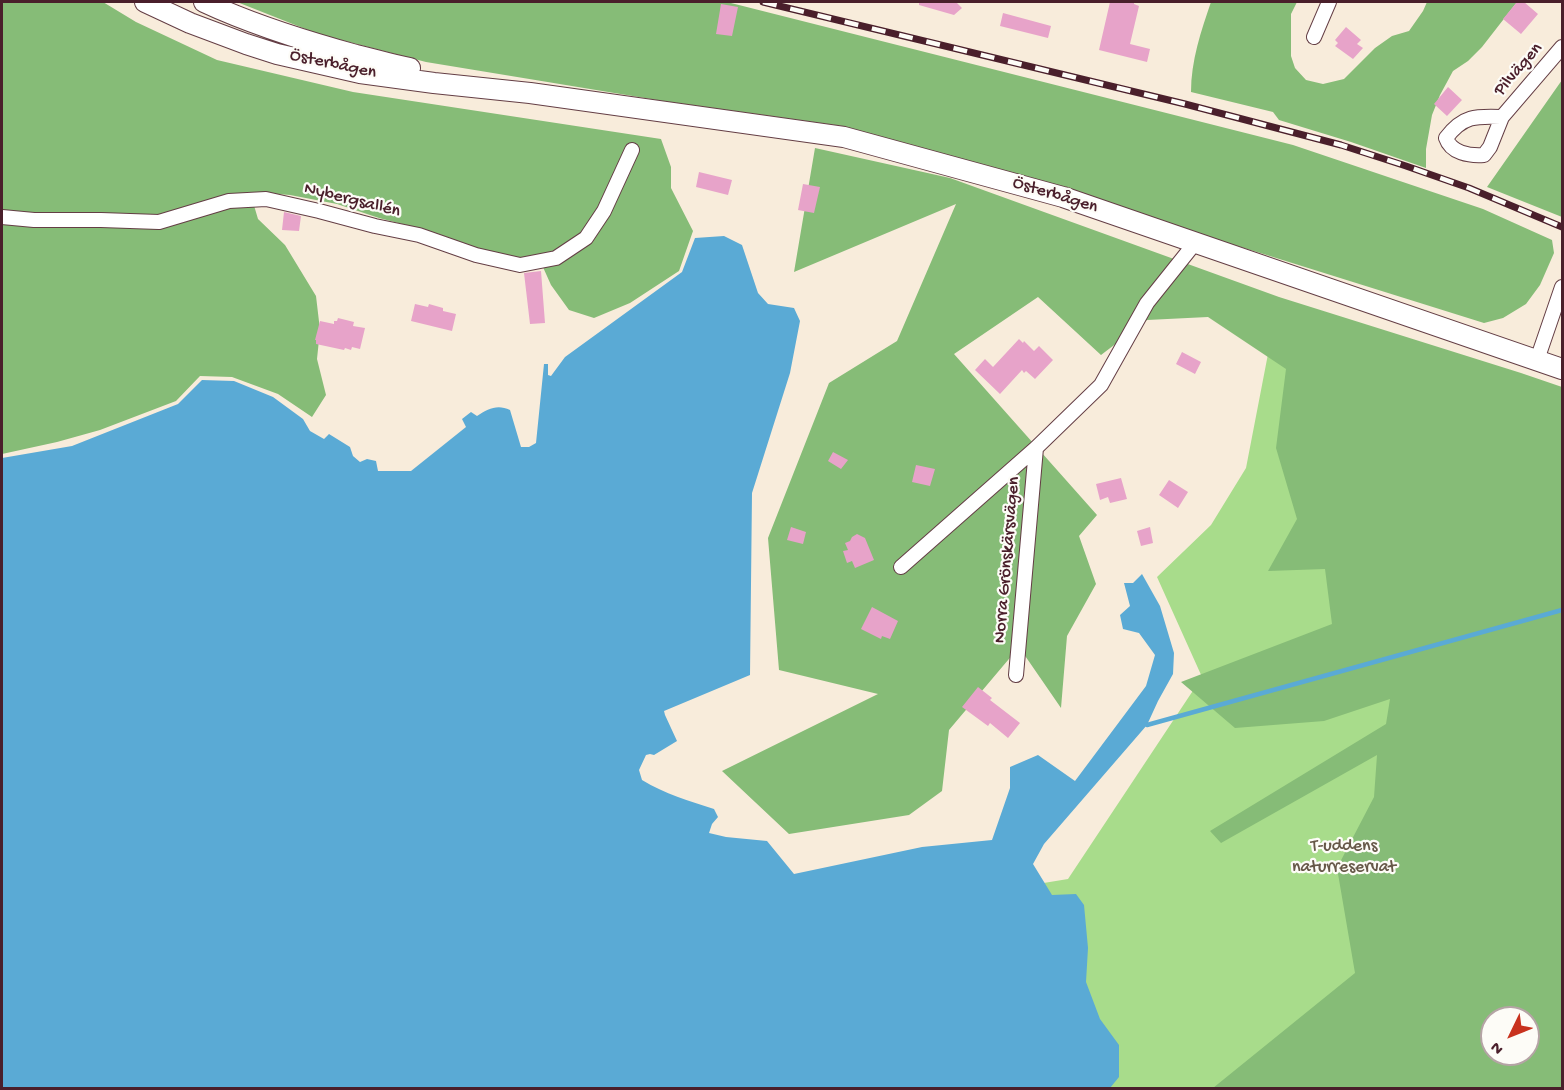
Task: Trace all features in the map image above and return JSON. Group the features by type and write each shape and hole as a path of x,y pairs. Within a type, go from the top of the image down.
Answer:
{"main road":[{"name":"Österbågen","path":"145,2 190,23 246,44 277,54 360,73 530,93 844,137 1063,197 1563,369"},
{"name":"Österbågen","path":"204,2 232,15 329,48 401,67 530,93"}],"street":[{"path":"1314,37 1329,2"},
{"name":"Pilvägen","path":"1502,117 1563,47"},
{"name":"Nybergsallén","path":"2,217 34,220 159,222 228,201 266,200 319,210 375,226 419,235 476,255 520,265 556,258 586,238 604,211 632,150"},
{"name":"Norra Grönskärsvägen","path":"901,567 1036,448 1101,385 1147,303 1196,243"},
{"path":"1537,360 1563,287"},
{"name":"Norra Grönskärsvägen","path":"1016,675 1036,448"}],"green space":[{"path":"2,2 103,2 136,22 217,60 353,92 661,139 671,167 671,188 693,231 679,271 630,303 594,318 569,310 551,285 538,256 516,258 478,250 429,231 337,204 290,195 250,192 258,219 285,245 316,296 320,330 317,359 326,395 312,417 278,394 232,377 200,376 176,401 100,430 2,454"},
{"path":"237,2 727,2 1293,145 1483,209 1552,240 1554,253 1540,285 1526,304 1503,318 1484,323 842,126 663,101 426,62 318,34"},
{"path":"1211,2 1297,2 1291,14 1291,56 1295,68 1306,80 1323,84 1344,79 1375,48 1392,36 1409,31 1427,2 1517,2 1482,47 1468,61 1453,71 1432,115 1426,149 1426,168 1279,120 1273,112 1191,92 1191,80 1200,35"},
{"path":"1562,80 1562,217 1487,187"},
{"path":"815,148 950,178 1279,297 1562,387 1562,1088 1213,1088 1355,973 1337,868 1374,797 1377,755 1221,843 1210,831 1386,724 1390,699 1324,721 1235,728 1181,682 1332,624 1325,569 1268,571 1297,519 1276,448 1286,369 1208,317 1147,320 1101,355 1038,297 954,354 1097,515 1079,536 1096,584 1067,636 1061,708 1019,647 949,730 942,791 909,815 789,834 722,771 878,694 779,670 768,538 829,383 897,341 956,204 794,272"},
{"name":"T-uddens naturreservat","path":"1279,297 1533,1006 1480,1006 1480,1066 1540,1066 1540,1027 1562,1088 891,1088 995,891 1068,879 1202,677 1157,577 1211,525 1246,468"}],"water":[{"path":"724,236 742,245 758,293 768,304 794,308 800,321 790,373 752,493 750,675 664,711 677,741 654,755 646,755 639,770 642,780 668,793 714,809 718,817 709,833 767,841 794,874 922,847 992,840 1010,788 1010,767 1038,755 1075,781 1146,686 1155,655 1139,633 1123,629 1120,615 1130,606 1124,583 1133,583 1142,574 1160,606 1174,653 1173,674 1147,725 1044,844 1033,864 1052,895 1076,894 1084,905 1088,948 1086,982 1100,1019 1119,1045 1119,1077 1110,1088 2,1088 2,458 72,446 178,404 202,380 234,381 273,397 303,419 310,431 324,439 329,434 350,447 353,456 360,462 367,459 376,461 378,471 411,471 466,427 462,419 471,412 477,416 497,407 510,410 521,447 529,447 536,443 544,364 548,364 548,375 551,376 565,357 682,272 695,238"}],"building":[{"path":"919,2 956,2 962,8 954,15 919,5"},
{"path":"1110,2 1134,2 1139,6 1130,44 1150,49 1147,62 1099,50"},
{"path":"1517,2 1524,2 1538,14 1521,34 1503,19"},
{"path":"721,4 738,7 732,36 716,34"},
{"path":"1003,13 1051,26 1048,38 1000,26"},
{"path":"1346,27 1361,40 1357,44 1363,48 1353,59 1335,46 1338,43 1335,40"},
{"path":"1448,87 1462,100 1447,116 1434,104"},
{"path":"699,172 732,180 728,195 696,187"},
{"path":"803,184 820,187 814,213 798,210"},
{"path":"284,212 301,216 299,231 282,230"},
{"path":"541,271 545,323 530,324 524,273"},
{"path":"415,304 428,307 429,304 456,314 452,331 411,321"},
{"path":"338,318 354,322 353,326 365,328 360,349 352,347 351,350 345,348 344,350 316,344 320,321 334,324"},
{"path":"1019,339 1034,351 1039,346 1053,360 1035,379 1022,370 1000,394 975,370 985,359 993,367"},
{"path":"1182,352 1201,362 1195,374 1176,364"},
{"path":"833,452 848,460 841,469 828,461"},
{"path":"916,465 935,469 930,486 912,482"},
{"path":"1121,478 1127,499 1110,503 1108,497 1100,500 1096,484"},
{"path":"1169,480 1188,492 1178,508 1159,495"},
{"path":"791,527 806,532 803,544 787,540"},
{"path":"1150,527 1153,543 1141,546 1137,531"},
{"path":"857,534 865,538 874,560 855,568 852,561 847,563 843,551 848,550 845,543"},
{"path":"872,607 898,621 890,639 882,636 881,639 861,629"},
{"path":"978,687 992,698 990,700 1020,723 1008,738 990,723 988,726 962,707"}],"waterway":[{"path":"1147,725 1562,610"}],"railway":[{"path":"763,2 1185,104 1341,145 1469,188 1562,227"}]}
